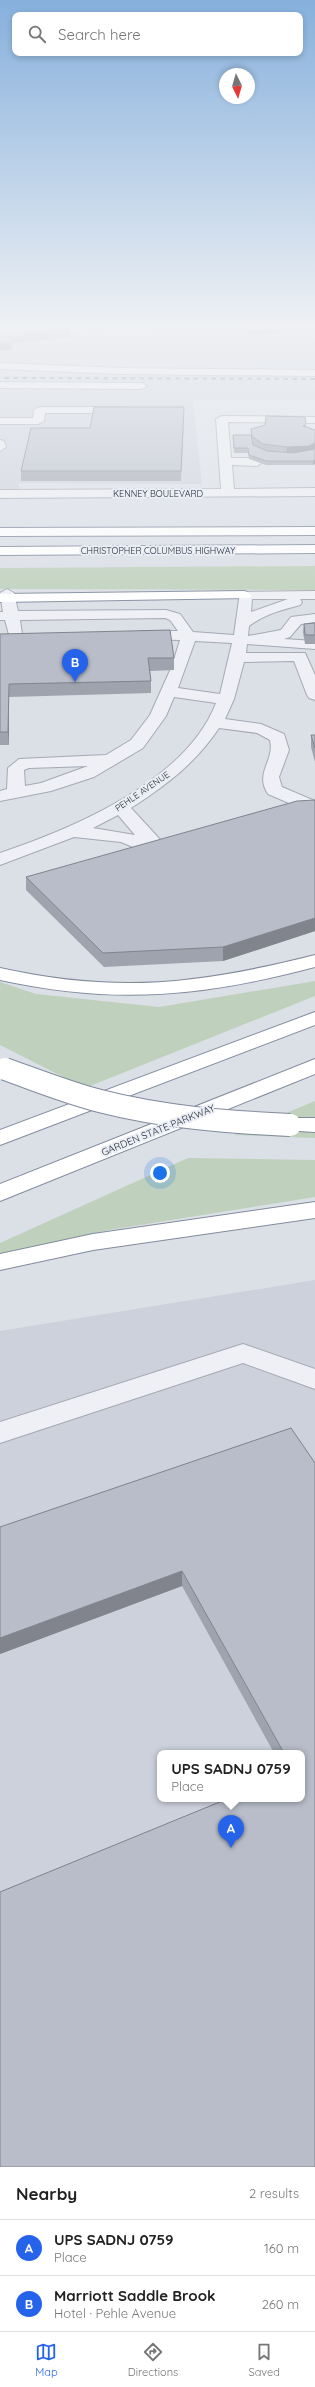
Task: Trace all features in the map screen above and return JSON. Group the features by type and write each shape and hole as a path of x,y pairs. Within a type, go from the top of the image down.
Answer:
{"highway":[{"name":"CHRISTOPHER COLUMBUS HIGHWAY","path":"0,532 315,531"},
{"name":"CHRISTOPHER COLUMBUS HIGHWAY","path":"0,551 315,549"},
{"path":"4,595 245,595"},
{"path":"0,974 26,981 90,990 148,991 206,985 277,972 315,961"},
{"path":"0,1138 315,1018"},
{"name":"GARDEN STATE PARKWAY","path":"0,1193 315,1066"},
{"path":"2,1067 49,1085 100,1101 157,1113 216,1121 290,1126 315,1125"},
{"path":"0,1262 93,1242 315,1210"}],"street":[{"path":"223,426 228,493"},
{"path":"225,461 256,462"},
{"path":"227,480 242,480"},
{"name":"KENNEY BOULEVARD","path":"0,494 315,492"},
{"path":"4,595 5,616 16,639"},
{"path":"245,595 315,595"},
{"name":"PEHLE AVENUE","path":"6,857 73,831 120,806 173,770 198,746 215,723 226,699 242,633 245,595"},
{"path":"242,633 252,616 276,606 315,598"},
{"path":"5,616 166,614 175,617 189,636"},
{"path":"130,636 189,636 242,633 273,636 285,634 296,620 310,618"},
{"path":"242,633 305,652"},
{"path":"285,634 287,638 305,652 315,695"},
{"path":"8,795 88,773 137,744 158,716 180,666 189,636"},
{"path":"0,640 54,638"},
{"path":"236,658 305,652 315,645"},
{"path":"169,692 226,699"},
{"path":"215,723 261,729 278,737 280,750 270,777 274,790 312,806 315,811"},
{"path":"8,795 16,768 25,763 109,760"},
{"path":"120,806 174,869"},
{"path":"73,831 124,837 139,843 174,869"},
{"path":"146,877 174,869"},
{"path":"0,1433 243,1353 315,1379"}],"shaded area":[{"path":"0,426 196,426 202,484 19,483 19,493 0,493"},
{"path":"315,1280 315,2167 0,2167 0,1331"}],"green space":[{"path":"315,566 315,590 0,589 0,568"},
{"path":"315,981 315,996 85,1088 0,1045 0,982 36,994 159,1007"},
{"path":"315,1101 315,1138 234,1135"},
{"path":"188,1158 315,1160 315,1197 109,1230 0,1254 0,1243"}],"building":[{"path":"90,426 183,426 181,471 21,471 31,428 90,428"},
{"path":"261,426 303,426 315,430 315,443 309,446 287,447 263,444 252,436 251,429"},
{"path":"233,435 251,435 253,445 267,451 294,453 315,449 315,460 266,461 249,455 248,448 234,448"},
{"path":"315,623 315,635 305,635 304,624"},
{"path":"170,630 174,658 148,658 151,681 9,684 8,732 0,732 0,634"},
{"path":"311,735 315,735 315,748"},
{"path":"315,800 315,918 223,947 103,953 26,877 297,801"},
{"path":"291,1428 315,1463 315,2167 0,2167 0,1892 220,1802 305,1802 305,1750 282,1750 182,1571 0,1638 0,1527"}],"place":[{"name":"Marriott Saddle Brook","path":"75,682"},
{"name":"UPS SADNJ 0759","path":"231,1848"}]}
